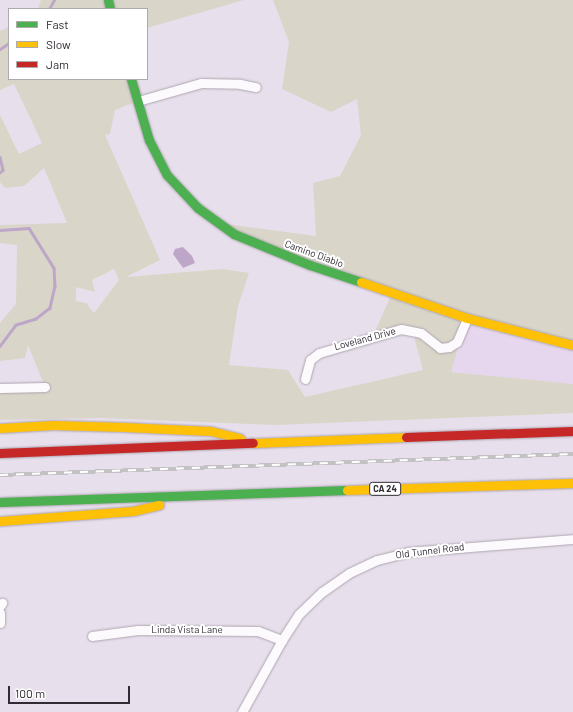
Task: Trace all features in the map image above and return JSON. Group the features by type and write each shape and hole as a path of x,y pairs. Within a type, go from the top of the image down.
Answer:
{"main road":[{"name":"Camino Diablo","path":"131,80 149,140 167,175 198,208 234,234 310,265 467,318 573,345"},
{"path":"0,428 65,425 211,431 266,443"},
{"path":"0,453 573,431"},
{"name":"CA 24","path":"0,502 573,483"},
{"path":"3,522 133,511 198,496"}],"street":[{"path":"138,101 201,83 218,82 256,88"},
{"name":"Loveland Drive","path":"305,379 310,360 319,353 402,329 421,333 440,348 449,347 457,342 467,318"},
{"path":"0,388 46,387"},
{"name":"Old Tunnel Road","path":"242,712 282,640 299,614 322,592 349,573 377,560 424,550 573,538"},
{"path":"0,613 0,623"},
{"name":"Linda Vista Lane","path":"92,636 138,630 258,631 282,640"}],"shaded area":[{"path":"41,0 244,0 148,28 148,8 38,8"},
{"path":"273,0 573,0 573,345 467,318 451,372 573,384 573,413 276,425 100,418 0,420 0,388 45,387 28,345 25,358 0,361 0,323 16,304 17,245 0,243 0,225 67,223 44,168 24,186 5,188 0,182 0,115 19,154 42,143 14,84 0,90 0,31 8,27 8,80 131,80 138,101 115,110 110,134 105,135 160,260 126,277 223,269 249,273 238,306 229,365 288,370 305,397 423,370 413,333 401,329 373,336 392,293 218,223 316,236 313,183 340,176 361,135 357,99 331,112 282,89 289,42","holes":["114,269 119,280 94,313 86,303 76,301 76,287 95,292 92,280"]},
{"path":"183,247 192,256 195,263 183,268 173,254 175,249"},
{"path":"467,318 573,345 573,384 451,372"}],"waterway":[{"path":"50,8 54,0"},
{"path":"0,49 8,44"},
{"path":"0,157 3,170 0,173"},
{"path":"0,230 29,228 54,268 55,286 50,308 36,319 16,325 0,346"}],"railway":[{"path":"0,475 573,454"}],"traffic: fast":[{"path":"108,0 110,8"},
{"path":"131,80 149,140 167,175 198,208 234,234 310,265 361,282"},
{"path":"0,502 347,490"}],"traffic: slow":[{"path":"361,282 467,318 573,345"},
{"path":"0,428 53,425 124,427 211,431 240,438"},
{"path":"253,443 406,437"},
{"path":"347,490 573,483"},
{"path":"0,521 133,511 159,505"}],"traffic: jam":[{"path":"406,437 573,431"},
{"path":"0,453 253,443"}]}
